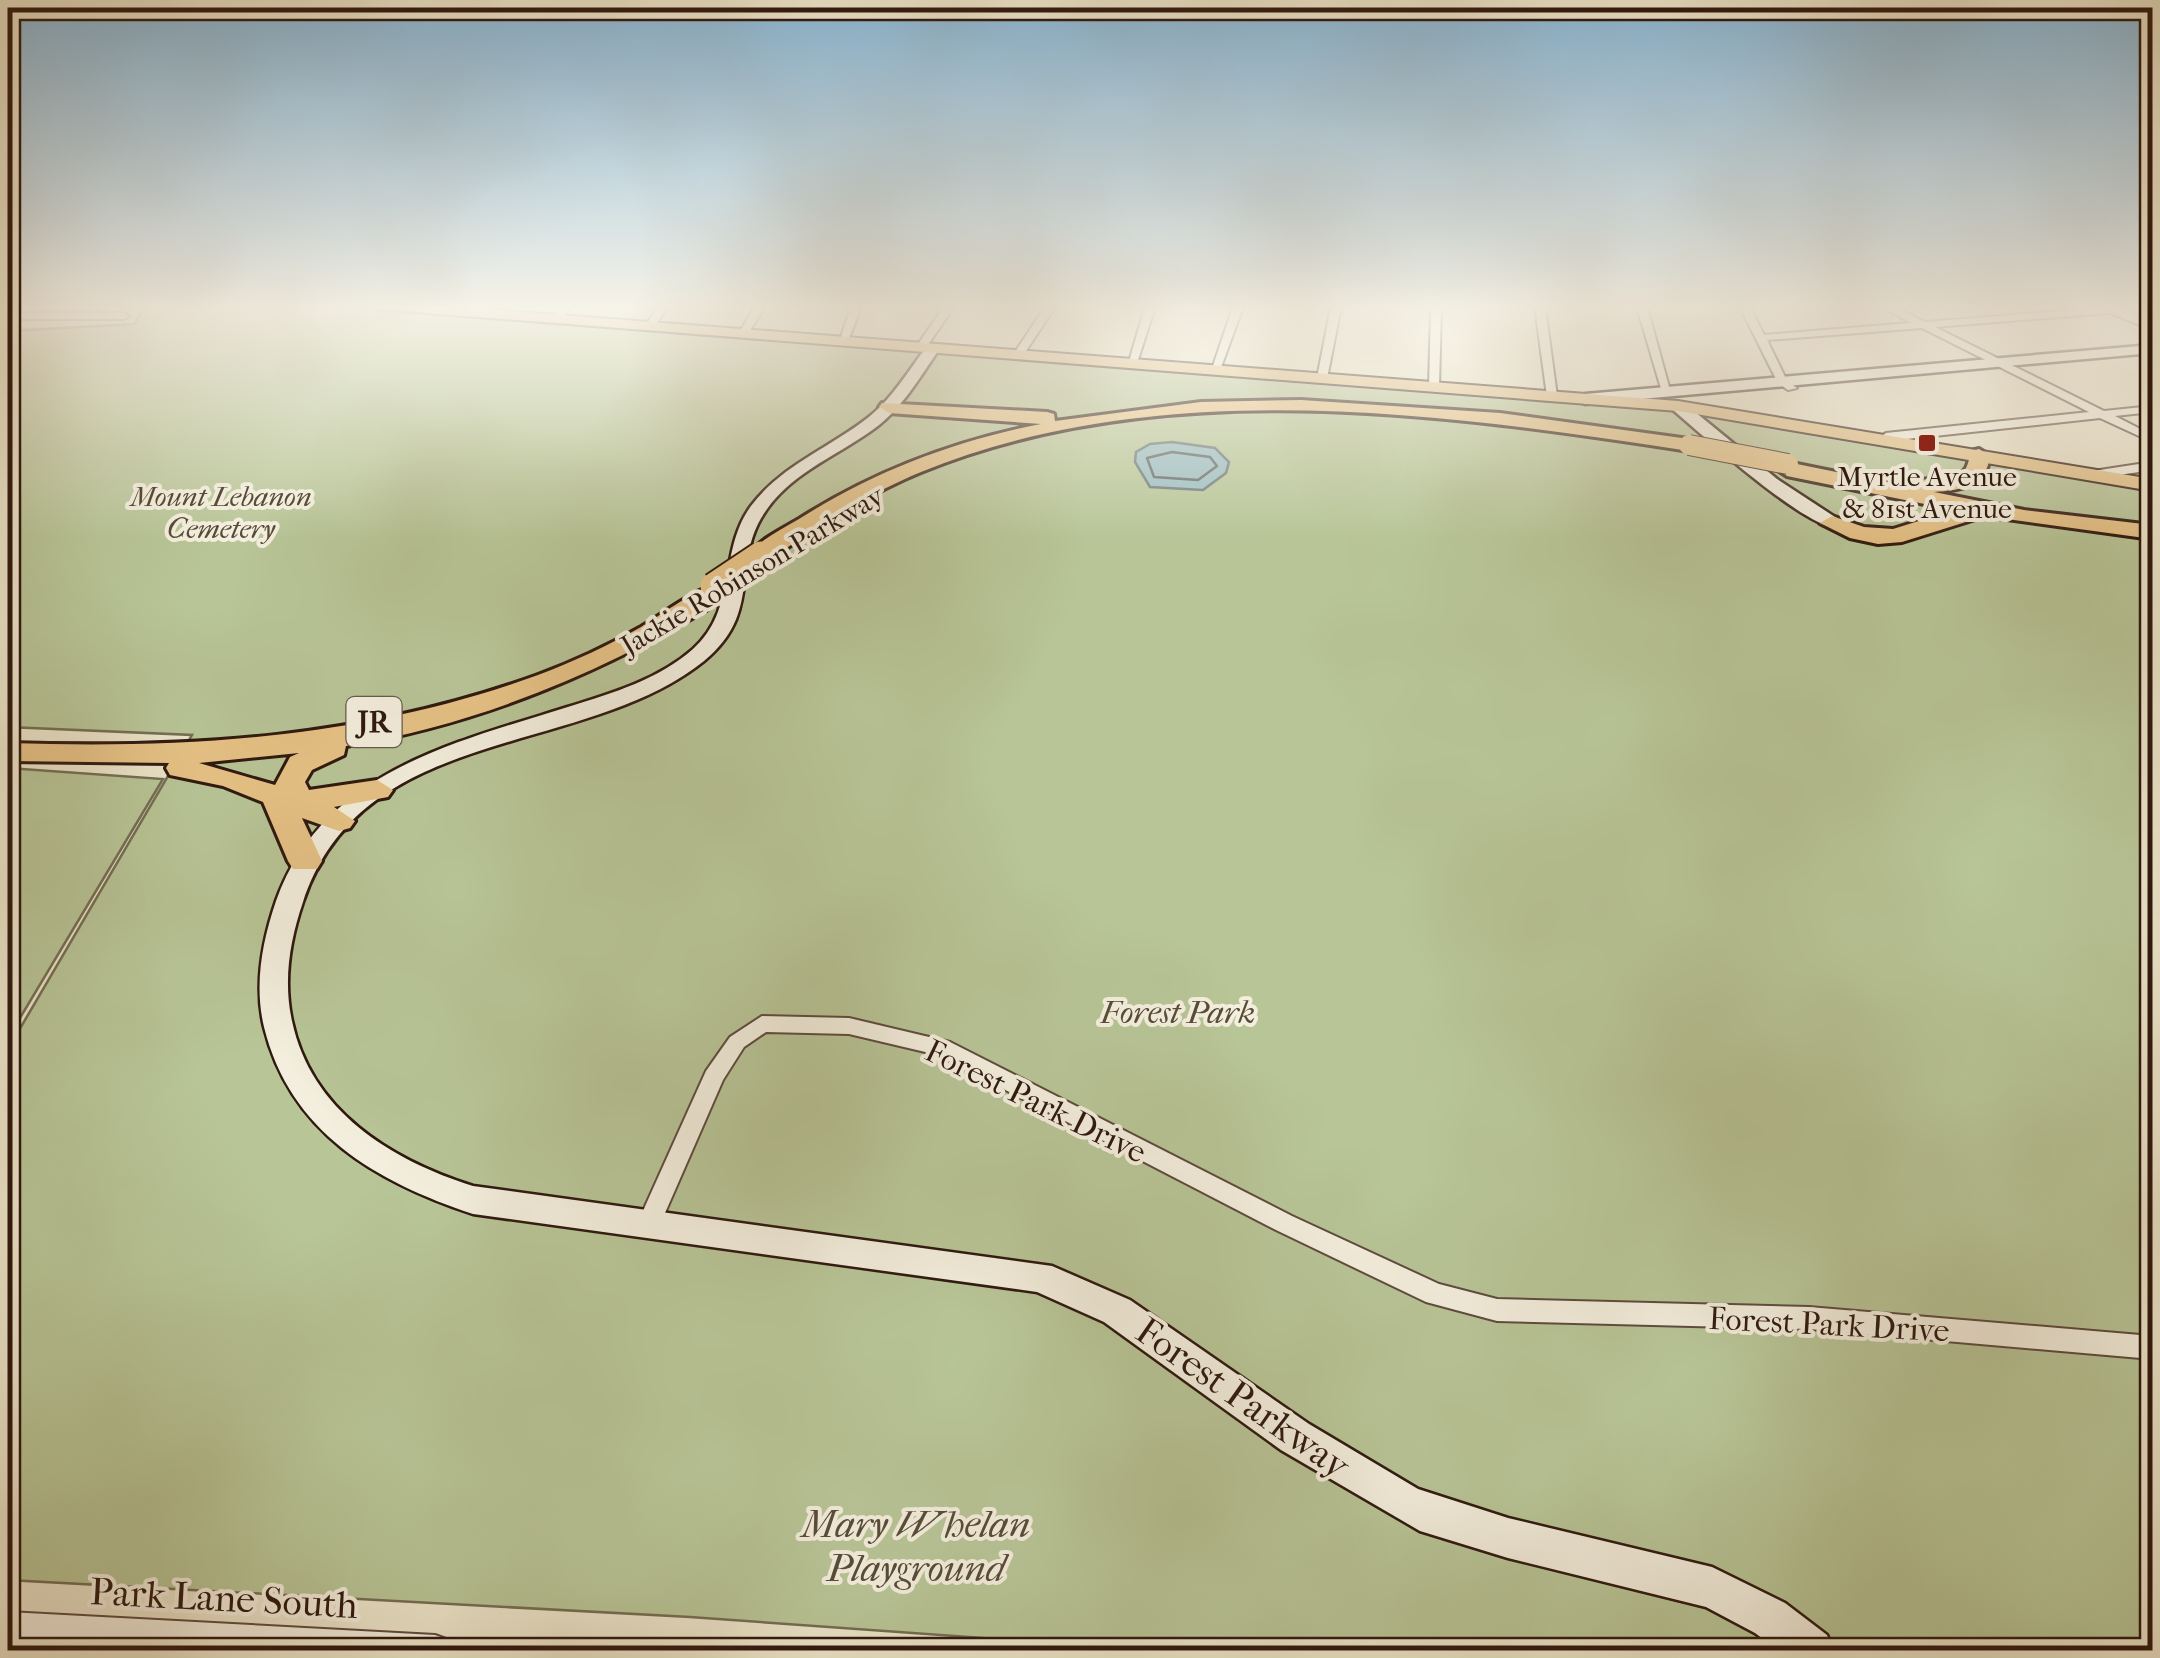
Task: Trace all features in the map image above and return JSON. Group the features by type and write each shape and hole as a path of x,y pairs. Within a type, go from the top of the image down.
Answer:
{"highway":[{"path":"891,404 1050,418 1141,415"},
{"path":"891,404 985,418 1004,426 995,436 922,464"},
{"name":"Jackie Robinson Parkway","path":"8,752 172,758 244,752 426,720 505,697 601,660 717,588 841,502 922,464 1032,432 1141,415 1246,409 1395,412 1692,440 1794,468 2072,524 2152,529"},
{"name":"Jackie Robinson Parkway","path":"762,558 855,503 924,470 1006,444 1098,426 1240,415 1381,416 1692,440"},
{"path":"1838,474 1906,485 1954,484 1974,476 1978,456"},
{"path":"1794,468 1890,499 1907,510 1912,519 1905,528 1890,531 1832,524"},
{"name":"Jackie Robinson Parkway","path":"1794,468 2010,509 2152,529"},
{"path":"1832,524 1879,540 1893,540 1954,516 2072,524"},
{"name":"Jackie Robinson Parkway","path":"8,740 194,746 278,739 391,719 489,693 562,667 717,588"},
{"path":"305,861 290,776 320,753 426,720"},
{"path":"67,756 208,772 344,816"},
{"path":"293,800 377,790"}],"main road":[{"path":"1401,384 1635,403 1676,396 1725,414 2152,485"},
{"path":"1635,403 1692,440 1725,414"}],"street":[{"path":"650,1222 507,1207 427,1186 360,1150 327,1120 290,1065 272,992 283,917 305,861 344,816 377,790 444,754 617,699 700,654 732,617 740,588 740,543 760,506 794,470 891,404 904,384"},
{"path":"1550,384 1552,396"},
{"path":"1672,384 1692,440 1771,483 1832,524"},
{"path":"1586,399 1701,396 1801,384"},
{"path":"1787,386 1810,384"},
{"path":"2043,384 2152,439"},
{"path":"1883,440 1886,436 2152,409"},
{"path":"2094,475 2152,466"},
{"name":"Forest Park Drive","path":"650,1222 714,1078 737,1042 762,1024 849,1026 943,1048 1284,1223 1435,1294 1496,1310 1809,1318 2152,1348"},
{"name":"Forest Parkway","path":"650,1222 1040,1277 1117,1310 1295,1438 1404,1503 1434,1517 1508,1538 1712,1588 1770,1618 1812,1650"},
{"name":"Park Lane South","path":"8,1626 267,1646 435,1650"}],"green space":[{"name":"Forest Park","path":"8,384 1369,384 1675,409 2152,490 2152,1650 1152,1650 690,1617 8,1580 8,1049 192,735 8,727"},
{"path":"8,768 163,779 8,1038"}],"water":[{"path":"1172,442 1215,448 1229,462 1226,473 1203,490 1150,487 1135,462 1136,452 1150,444"}],"place":[{"name":"Myrtle Avenue & 81st Avenue","path":"1927,443"}],"park label":[{"name":"Mount Lebanon Cemetery","path":"221,512"},
{"name":"Mary Whelan Playground","path":"916,1546"}]}
